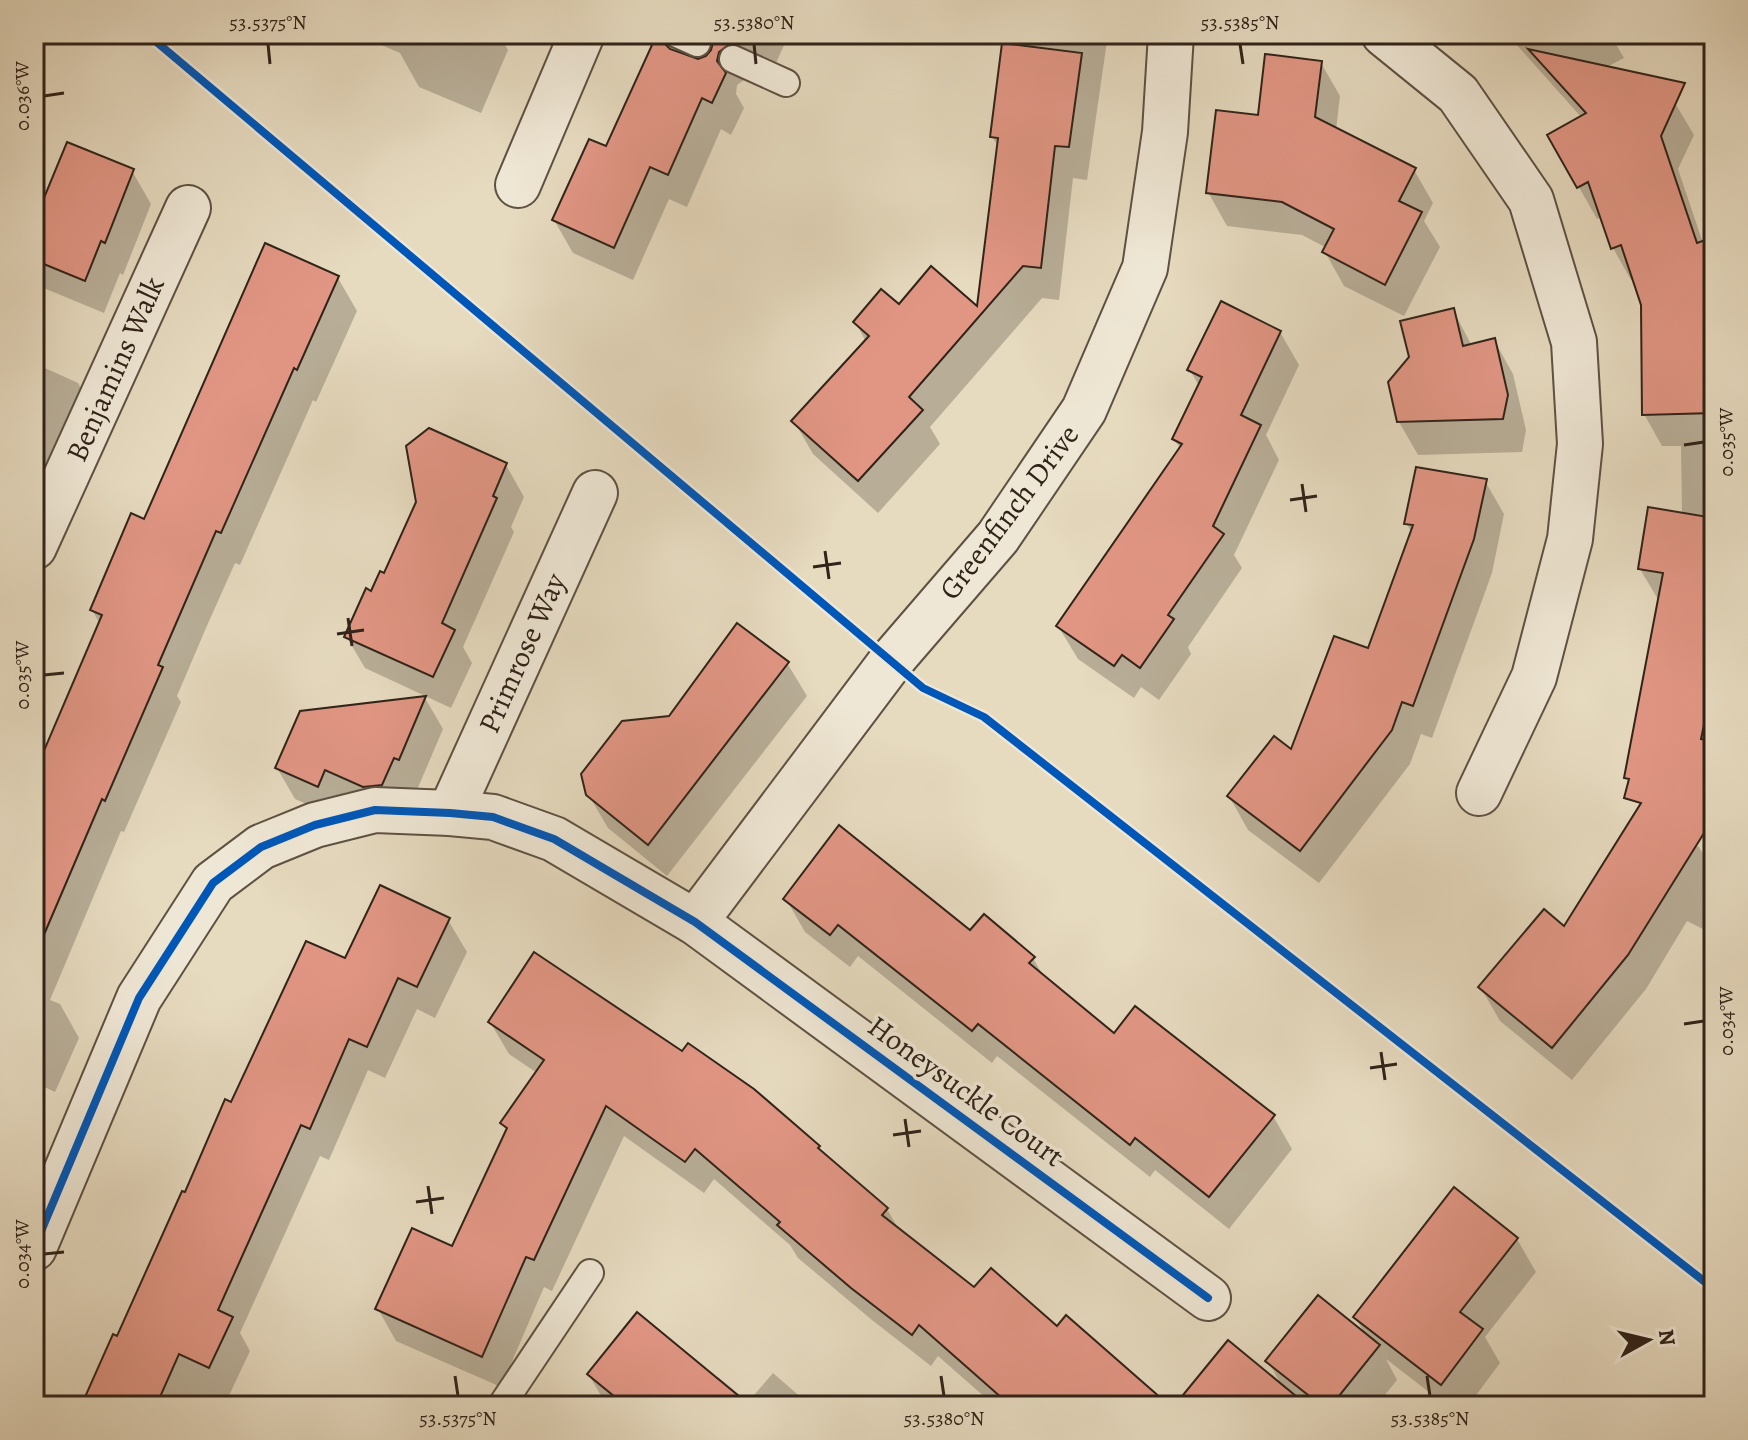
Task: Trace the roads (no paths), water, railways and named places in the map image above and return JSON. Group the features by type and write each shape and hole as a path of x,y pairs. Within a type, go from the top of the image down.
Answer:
{"street":[{"path":"518,185 582,34"},
{"name":"Greenfinch Drive","path":"695,922 892,660 998,537 1084,410 1145,268 1165,132 1171,34"},
{"path":"1384,34 1458,94 1531,200 1574,342 1580,444 1570,539 1534,677 1479,793"},
{"name":"Benjamins Walk","path":"37,534 188,208"},
{"name":"Primrose Way","path":"450,813 595,493"},
{"path":"34,1248 139,998 213,883 261,847 315,825 375,810 493,817 554,839 695,922"},
{"name":"Honeysuckle Court","path":"695,922 1208,1298"}],"lane":[{"path":"733,59 786,83"},
{"path":"501,1406 590,1273"}]}
